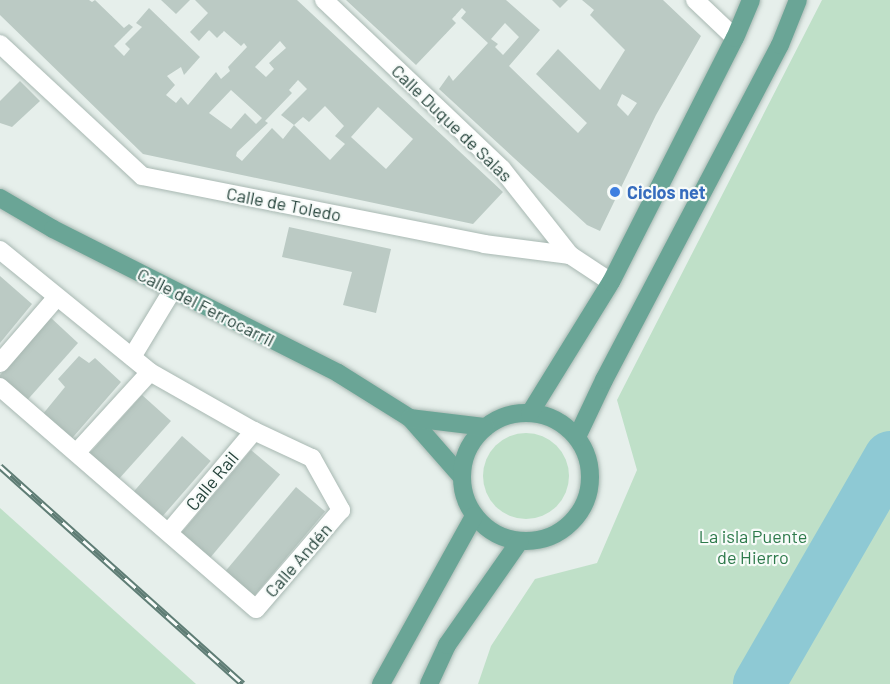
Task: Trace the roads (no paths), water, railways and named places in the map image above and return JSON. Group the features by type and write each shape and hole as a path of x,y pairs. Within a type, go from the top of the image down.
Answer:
{"main road":[{"path":"530,413 611,282 735,38 750,0"},
{"path":"577,437 604,380 780,45 798,0"},
{"name":"Calle del Ferrocarril","path":"0,198 53,229 172,291 338,373 410,418 461,477"},
{"path":"530,413 548,416 564,425 577,437 587,457 591,478 587,499 576,518 560,532 541,541 519,542 494,534 474,516 464,497 461,477 468,450 485,427 506,416 530,413"},
{"name":"Calle del Ferrocarril","path":"410,418 485,427"},
{"path":"381,684 474,516"},
{"path":"429,684 447,645 519,542"}],"street":[{"name":"Calle Duque de Salas","path":"324,0 502,169 570,255"},
{"path":"695,0 735,38"},
{"name":"Calle de Toledo","path":"0,44 141,176 484,244 570,255 611,282"},
{"path":"0,250 150,372 254,431"},
{"path":"132,357 172,291"},
{"path":"0,363 57,297"},
{"path":"77,452 150,372"},
{"path":"0,387 169,532"},
{"name":"Calle Andén","path":"169,532 256,609 341,510 312,458 254,431"},
{"name":"Calle Rail","path":"169,532 254,431"}],"waterway":[{"path":"759,684 890,457"}],"railway":[{"path":"0,466 243,684"}],"place":[{"name":"Ciclos net","path":"615,192"}],"park label":[{"name":"La isla Puente de Hierro","path":"753,547"}]}
